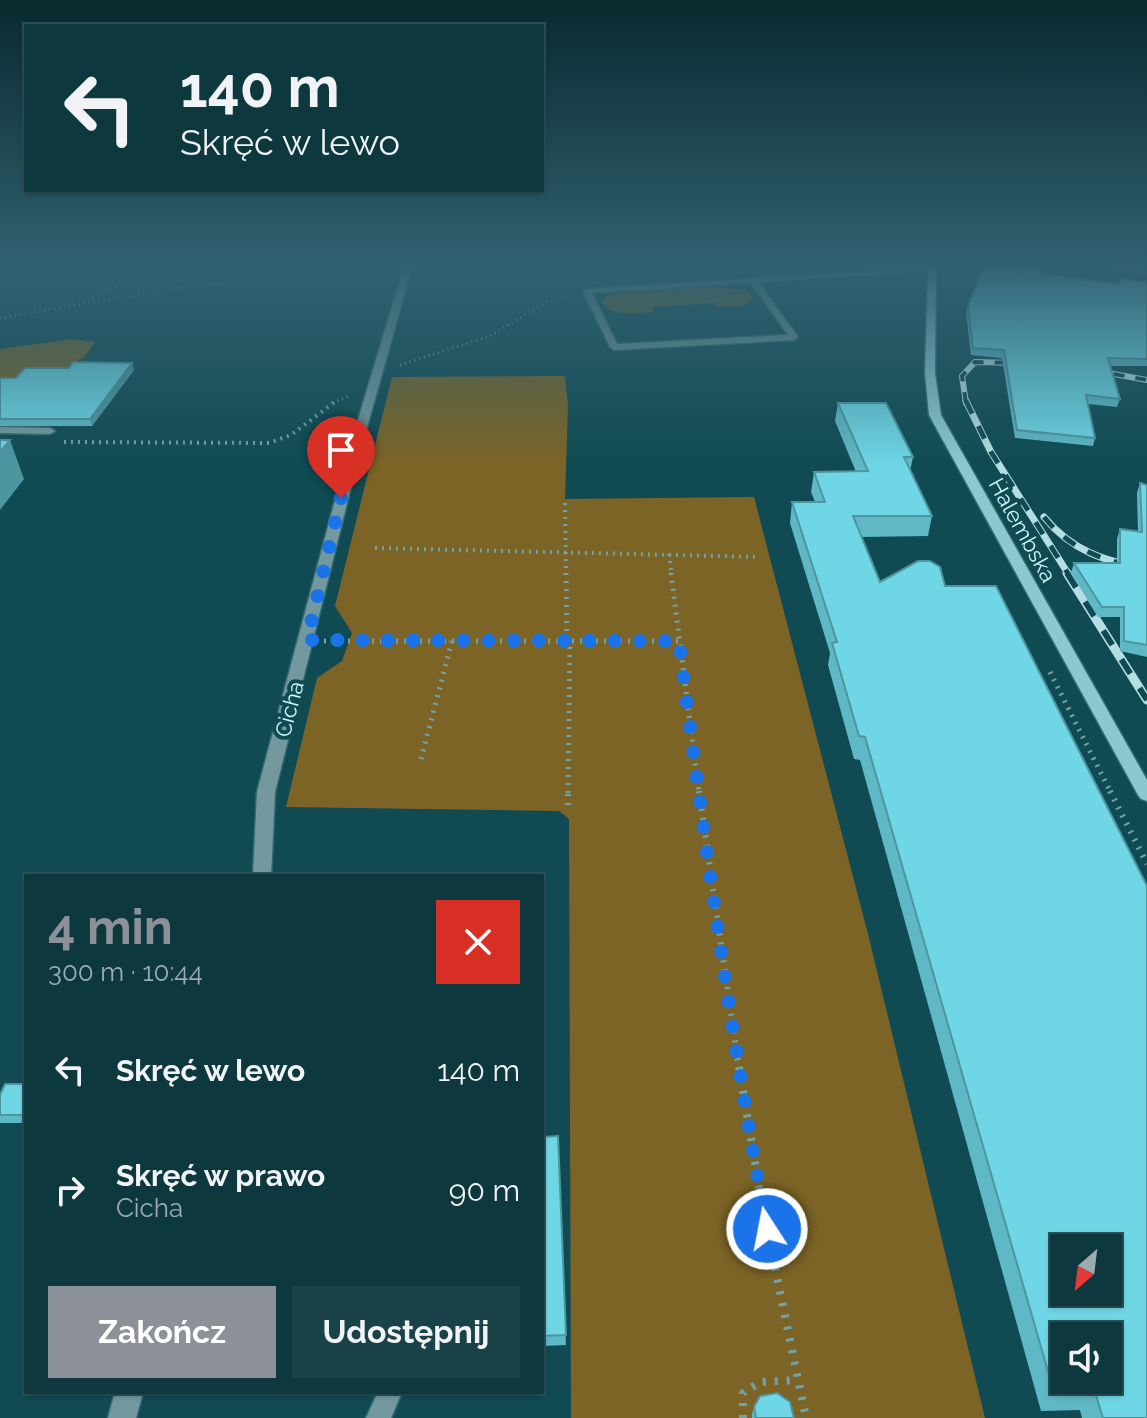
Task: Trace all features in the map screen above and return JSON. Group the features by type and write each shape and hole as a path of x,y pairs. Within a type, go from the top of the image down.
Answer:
{"street":[{"name":"Cicha","path":"262,874 265,851 261,817 263,803 307,640 348,467 389,333"},
{"name":"Halembska","path":"931,333 930,373 935,415 1147,795"},
{"path":"122,1418 128,1394"}],"lane":[{"path":"607,333 614,347 794,337 791,333"},
{"path":"0,430 50,431"},
{"path":"378,1418 389,1394"}],"path":[{"path":"57,442 277,442 331,402 363,390 376,377 430,353 495,333"},
{"path":"565,503 568,805"},
{"path":"375,548 760,557"},
{"path":"669,554 699,807 739,1078 806,1418"},
{"path":"307,640 679,641"},
{"path":"421,759 452,641"},
{"path":"743,1418 743,1393 760,1382 797,1380"}],"shaded area":[{"path":"72,339 95,342 83,359 79,359 66,373 0,381 0,349"},
{"path":"565,376 568,405 565,499 754,497 868,934 985,1418 571,1418 569,819 559,811 286,807 317,678 342,661 352,633 335,606 392,377"}],"building":[{"path":"971,333 1147,333 1147,359 1108,358 1120,399 1086,395 1095,438 1017,430 1004,350 973,348"},
{"path":"73,362 132,363 90,419 0,419 0,378 16,378 25,368 69,368"},
{"path":"838,403 886,403 913,457 904,457 932,516 853,516 880,582 918,561 930,561 940,567 945,586 996,586 1147,886 1147,1418 1103,1418 1096,1394 1122,1394 1122,1322 1050,1322 1050,1378 865,737 859,736 832,643 837,642 792,502 825,502 814,472 868,471"},
{"path":"0,440 10,440 0,452"},
{"path":"1140,483 1147,485 1147,645 1124,641 1124,607 1102,607 1074,563 1120,563 1120,529 1142,532"},
{"path":"5,1084 24,1084 24,1115 0,1115 0,1095"},
{"path":"558,1136 566,1335 544,1336 544,1137"},
{"path":"777,1393 790,1402 794,1418 756,1418 754,1407 760,1396"}],"railway":[{"path":"966,403 962,376 975,362 1024,363"},
{"path":"1092,370 1147,380"},
{"path":"966,401 991,452 1069,575"},
{"path":"1044,517 1066,538 1090,553 1147,569"},
{"path":"1067,573 1147,700"}],"route":[{"path":"341,498 307,640 679,641 699,807 739,1078 767,1229"}]}
